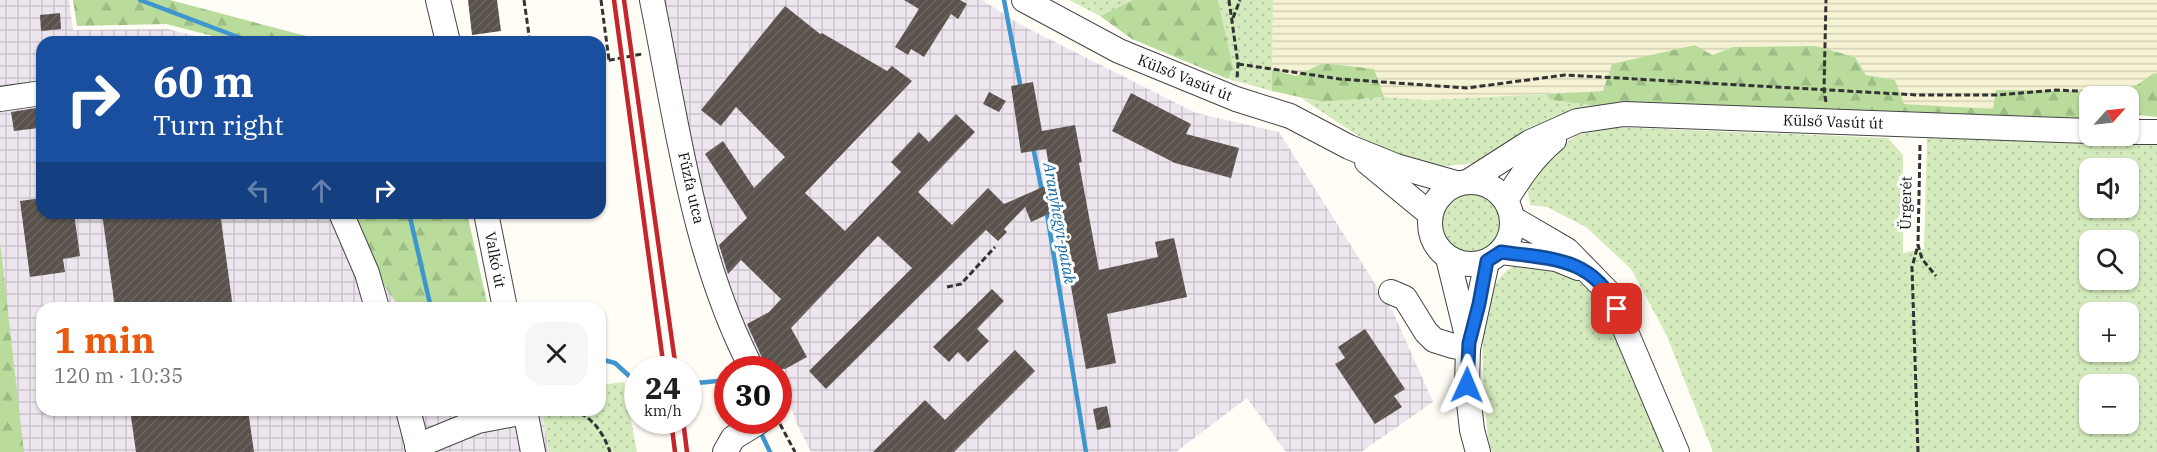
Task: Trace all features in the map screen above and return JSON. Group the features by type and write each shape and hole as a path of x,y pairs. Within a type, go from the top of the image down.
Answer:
{"street":[{"path":"438,0 447,36"},
{"name":"Fűzfa utca","path":"652,0 688,178 703,239 730,319 746,356"},
{"name":"Külső Vasút út","path":"1024,0 1119,51 1236,99 1290,116 1349,147 1396,166 1462,182 1530,142 1577,121 1624,114 2079,130"},
{"path":"0,99 36,94"},
{"path":"1478,452 1472,430 1467,385 1468,346 1479,304 1494,257 1511,235 1509,209 1524,171 1539,153 1577,121"},
{"path":"2139,132 2157,132"},
{"name":"Külső Vasút út","path":"1349,147 1430,214"},
{"path":"1468,346 1448,258 1433,241 1429,227 1430,214 1436,199 1445,189 1462,182 1481,182 1494,188 1509,209 1567,250 1610,294 1677,452"},
{"path":"344,219 367,273 375,302"},
{"name":"Valkó út","path":"487,219 504,302"},
{"path":"1448,258 1470,265 1494,257 1556,259 1591,273"},
{"path":"1391,292 1405,298 1426,332 1434,340 1453,346 1468,346"},
{"path":"410,416 418,449 478,421 502,416"},
{"path":"526,416 533,452"},
{"path":"725,452 727,446 742,434"}],"path":[{"path":"524,0 529,36"},
{"path":"601,0 606,36"},
{"path":"1229,0 1238,64 1236,99"},
{"path":"1233,20 1240,0"},
{"path":"1824,90 1826,0"},
{"path":"606,38 609,60"},
{"path":"606,61 638,56"},
{"path":"1238,64 1340,79 1467,88 1565,75 1928,95 2079,91"},
{"name":"Ürgerét","path":"1920,125 1918,245 1922,259 1936,276"},
{"path":"1918,245 1912,267 1918,452"},
{"path":"947,287 961,284 996,247"},
{"path":"583,416 593,421 603,435 610,452"},
{"path":"785,434 795,452"}],"shaded area":[{"path":"0,0 69,0 73,30 168,29 195,36 36,36 36,219 385,219 403,302 36,302 36,416 543,416 549,452 0,452"},
{"path":"659,0 982,0 1019,24 1196,113 1279,132 1393,312 1433,402 1361,452 1286,452 1247,398 1176,452 811,452 792,411 792,356 757,356 724,279 693,166"},
{"path":"1273,0 2157,0 2157,73 2131,86 2079,86 2079,91 1997,90 1993,109 1903,104 1895,80 1866,75 1855,57 1733,47 1603,91 1427,100 1384,97 1373,69 1323,63 1296,76 1272,70"}],"green space":[{"path":"73,0 170,0 306,36 213,36 166,24 77,26"},
{"path":"1069,0 1133,0 1100,16"},
{"path":"1133,0 1218,0 1233,67 1228,79 1132,39 1100,16"},
{"path":"1218,0 1273,0 1272,91 1228,79 1233,67"},
{"path":"1695,45 1712,55 1733,47 1815,46 1855,57 1866,75 1895,80 1904,104 1993,109 1996,90 2079,91 2079,121 1606,107 1550,100 1546,94 1603,91 1612,64"},
{"path":"1323,63 1374,69 1384,97 1322,102 1272,91 1272,70 1296,76"},
{"path":"2157,73 2157,117 2139,115 2139,86 2131,86"},
{"path":"1546,94 1550,100 1606,107 1563,113 1530,127 1475,163 1436,167 1409,161 1360,137 1301,98 1322,102 1384,97 1427,100"},
{"path":"1613,127 1888,138 1903,155 1903,253 1924,249 1927,138 2079,143 2079,146 2157,145 2157,452 1713,452 1666,334 1631,269 1586,227 1547,207 1530,205 1527,184 1546,158 1577,135"},
{"path":"1471,194 1483,196 1493,203 1500,213 1502,225 1500,237 1493,247 1483,254 1471,256 1459,254 1449,247 1442,237 1440,225 1442,213 1449,203 1459,196"},
{"path":"355,219 468,219 487,302 396,302 375,272"},
{"path":"0,242 24,452 0,452"},
{"path":"1544,260 1567,271 1602,301 1667,452 1492,452 1488,438 1483,372 1485,321 1490,298 1498,280 1512,267"},
{"path":"624,382 624,434 634,434 637,452 549,452 543,416 606,416 606,384"}],"building":[{"path":"468,0 497,0 501,31 472,35"},
{"path":"904,0 960,0 967,4 958,19 951,14 924,57 911,49 908,55 895,47 919,9"},
{"path":"785,6 820,34 822,33 887,71 892,66 912,81 805,193 845,231 901,172 891,162 919,132 929,142 956,114 975,132 918,192 952,225 988,188 1004,204 1052,183 1046,149 1021,153 1011,86 1033,82 1042,131 1075,125 1082,162 1079,163 1099,270 1158,257 1155,242 1174,238 1187,297 1107,314 1116,363 1086,369 1057,210 1031,222 1025,207 1004,229 1007,232 998,241 986,230 826,389 809,371 912,268 878,236 791,328 807,357 792,365 792,356 761,356 747,324 769,312 781,299 741,260 728,274 719,245 747,218 705,154 723,141 754,188 785,157 736,107 721,126 701,110"},
{"path":"60,13 61,29 41,31 40,15"},
{"path":"989,92 1006,101 999,112 983,104"},
{"path":"1131,93 1191,124 1186,134 1239,148 1231,178 1175,163 1112,131"},
{"path":"36,108 36,128 14,131 11,112"},
{"path":"36,199 36,219 75,219 80,256 63,259 65,272 30,277 20,201"},
{"path":"103,219 221,219 232,302 114,302"},
{"path":"992,289 1004,301 977,329 989,341 968,362 958,352 949,362 933,347"},
{"path":"1365,329 1405,389 1394,396 1402,407 1375,424 1335,364 1345,358 1338,347"},
{"path":"1015,350 1035,371 954,452 873,452 925,400 945,420"},
{"path":"1107,406 1111,427 1097,430 1093,409"},
{"path":"131,416 249,416 254,452 136,452"}],"waterway":[{"path":"140,0 235,36"},
{"name":"Aranyhegyi-patak","path":"1004,0 1021,89"},
{"name":"Aranyhegyi-patak","path":"1033,147 1042,191"},
{"name":"Aranyhegyi-patak","path":"1046,208 1086,452"},
{"path":"410,219 430,302"},
{"path":"606,361 615,363 624,371"},
{"path":"702,383 714,381"},
{"path":"761,434 770,452"}],"railway":[{"path":"614,0 662,356"},
{"path":"624,0 674,356"},
{"path":"673,434 675,452"},
{"path":"685,434 687,452"}],"route":[{"path":"1467,385 1469,343 1487,261 1501,252 1556,259 1591,273 1610,294 1617,309"}]}
